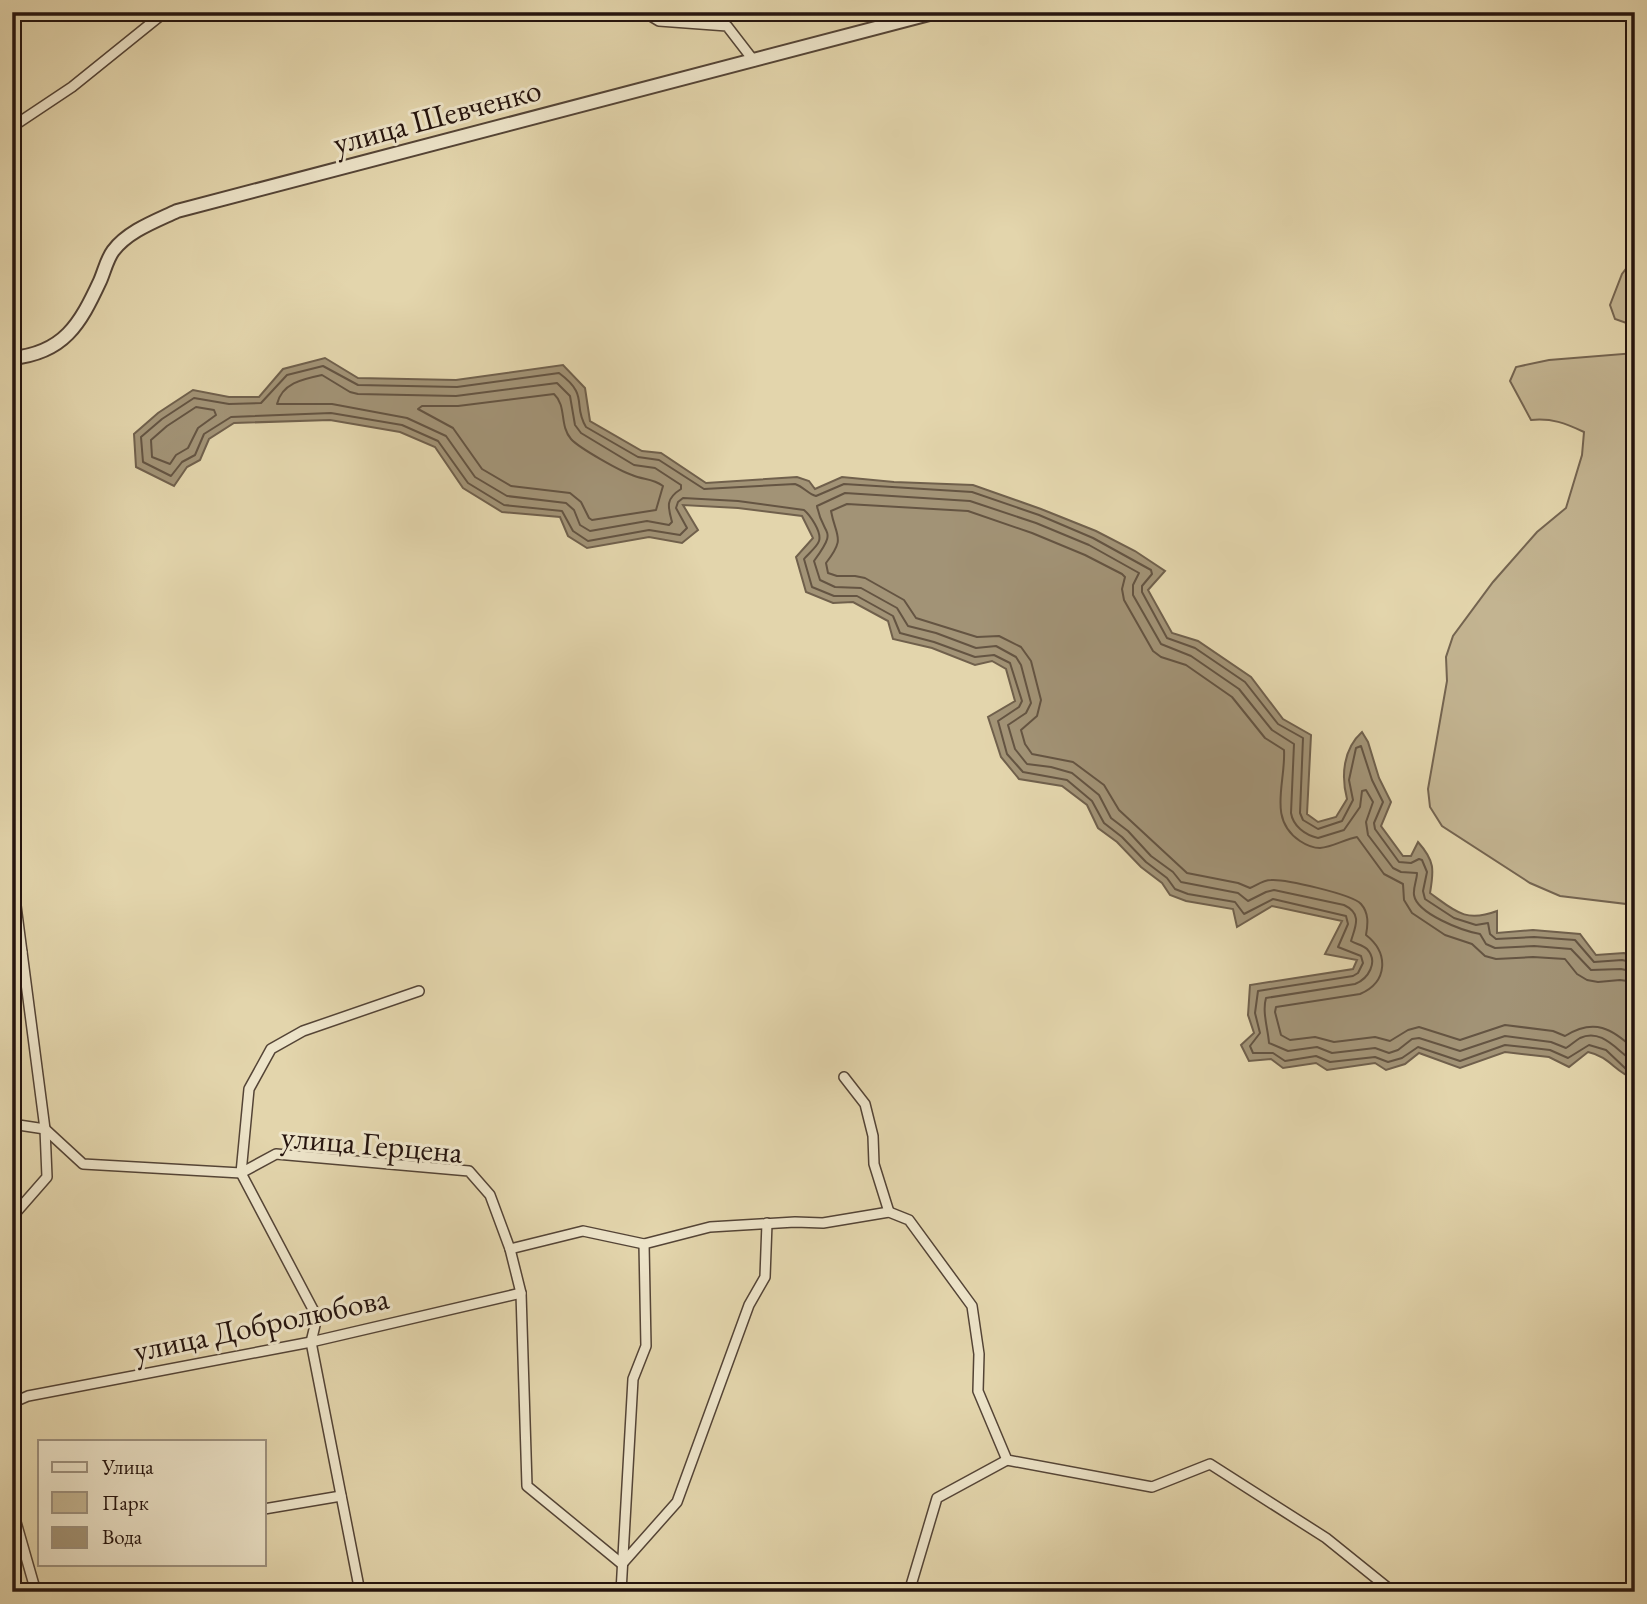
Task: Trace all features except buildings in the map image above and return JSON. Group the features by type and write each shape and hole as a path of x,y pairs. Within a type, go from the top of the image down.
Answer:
{"street":[{"path":"12,127 72,87 165,12"},
{"path":"644,12 659,21 727,26 754,61"},
{"name":"улица Шевченко","path":"12,358 30,357 66,338 85,313 113,251 140,229 177,211 929,13"},
{"path":"12,875 45,1129 47,1177 12,1217"},
{"path":"12,958 22,952"},
{"name":"улица Герцена","path":"242,1173 249,1089 271,1049 303,1031 419,991"},
{"path":"844,1077 865,1104 873,1136 874,1164 889,1212"},
{"path":"12,1124 45,1129 83,1164 242,1173 317,1317 311,1342 359,1592"},
{"name":"улица Герцена","path":"242,1173 276,1154 470,1171 490,1195 510,1249 521,1293 527,1486 622,1564"},
{"path":"510,1249 583,1231 644,1244 710,1227 823,1223 889,1212 909,1220 972,1306 979,1353 978,1391 1007,1460"},
{"path":"622,1564 677,1502 748,1305 765,1277 767,1223"},
{"path":"621,1592 634,1379 646,1346 644,1244"},
{"name":"улица Добролюбова","path":"12,1404 28,1396 311,1342 521,1293"},
{"path":"909,1592 937,1497 1007,1460 1152,1487 1210,1464 1326,1538 1393,1592"},
{"path":"266,1509 341,1496"},
{"path":"12,1507 36,1592"}],"green space":[{"path":"1635,257 1635,326 1615,319 1610,305 1622,274"},
{"path":"1635,353 1635,905 1560,896 1530,883 1442,826 1430,807 1428,789 1447,681 1446,657 1453,636 1493,582 1537,532 1566,508 1582,455 1584,432 1558,422 1531,420 1510,381 1516,367 1549,360"}],"water":[{"path":"325,358 358,378 456,380 563,365 585,388 590,421 642,451 661,453 706,483 797,477 809,481 815,489 842,477 973,485 1096,531 1135,551 1165,571 1148,590 1172,633 1198,641 1251,677 1283,719 1311,735 1307,814 1318,822 1336,817 1347,799 1344,772 1347,755 1362,732 1391,802 1381,826 1403,856 1411,856 1418,842 1424,849 1432,866 1430,893 1454,910 1468,915 1477,916 1497,911 1497,933 1533,930 1580,934 1596,955 1624,953 1635,957 1635,1079 1622,1073 1602,1057 1588,1052 1569,1067 1549,1057 1505,1052 1460,1068 1419,1053 1405,1064 1386,1070 1375,1063 1327,1070 1316,1063 1283,1068 1271,1059 1249,1061 1241,1045 1254,1033 1248,1015 1250,985 1353,969 1357,960 1325,954 1342,921 1272,906 1237,927 1233,909 1186,901 1170,895 1162,883 1098,828 1087,805 1062,786 1019,779 1001,757 988,717 1015,701 1006,669 992,661 975,665 932,648 893,639 888,621 853,602 833,603 806,592 796,557 813,538 802,516 683,505 698,530 682,543 649,537 587,548 568,536 560,517 502,512 463,488 435,447 400,432 330,420 234,423 209,439 200,460 187,467 174,486 136,467 134,434 158,413 193,390 229,397 259,397 283,369"}]}
